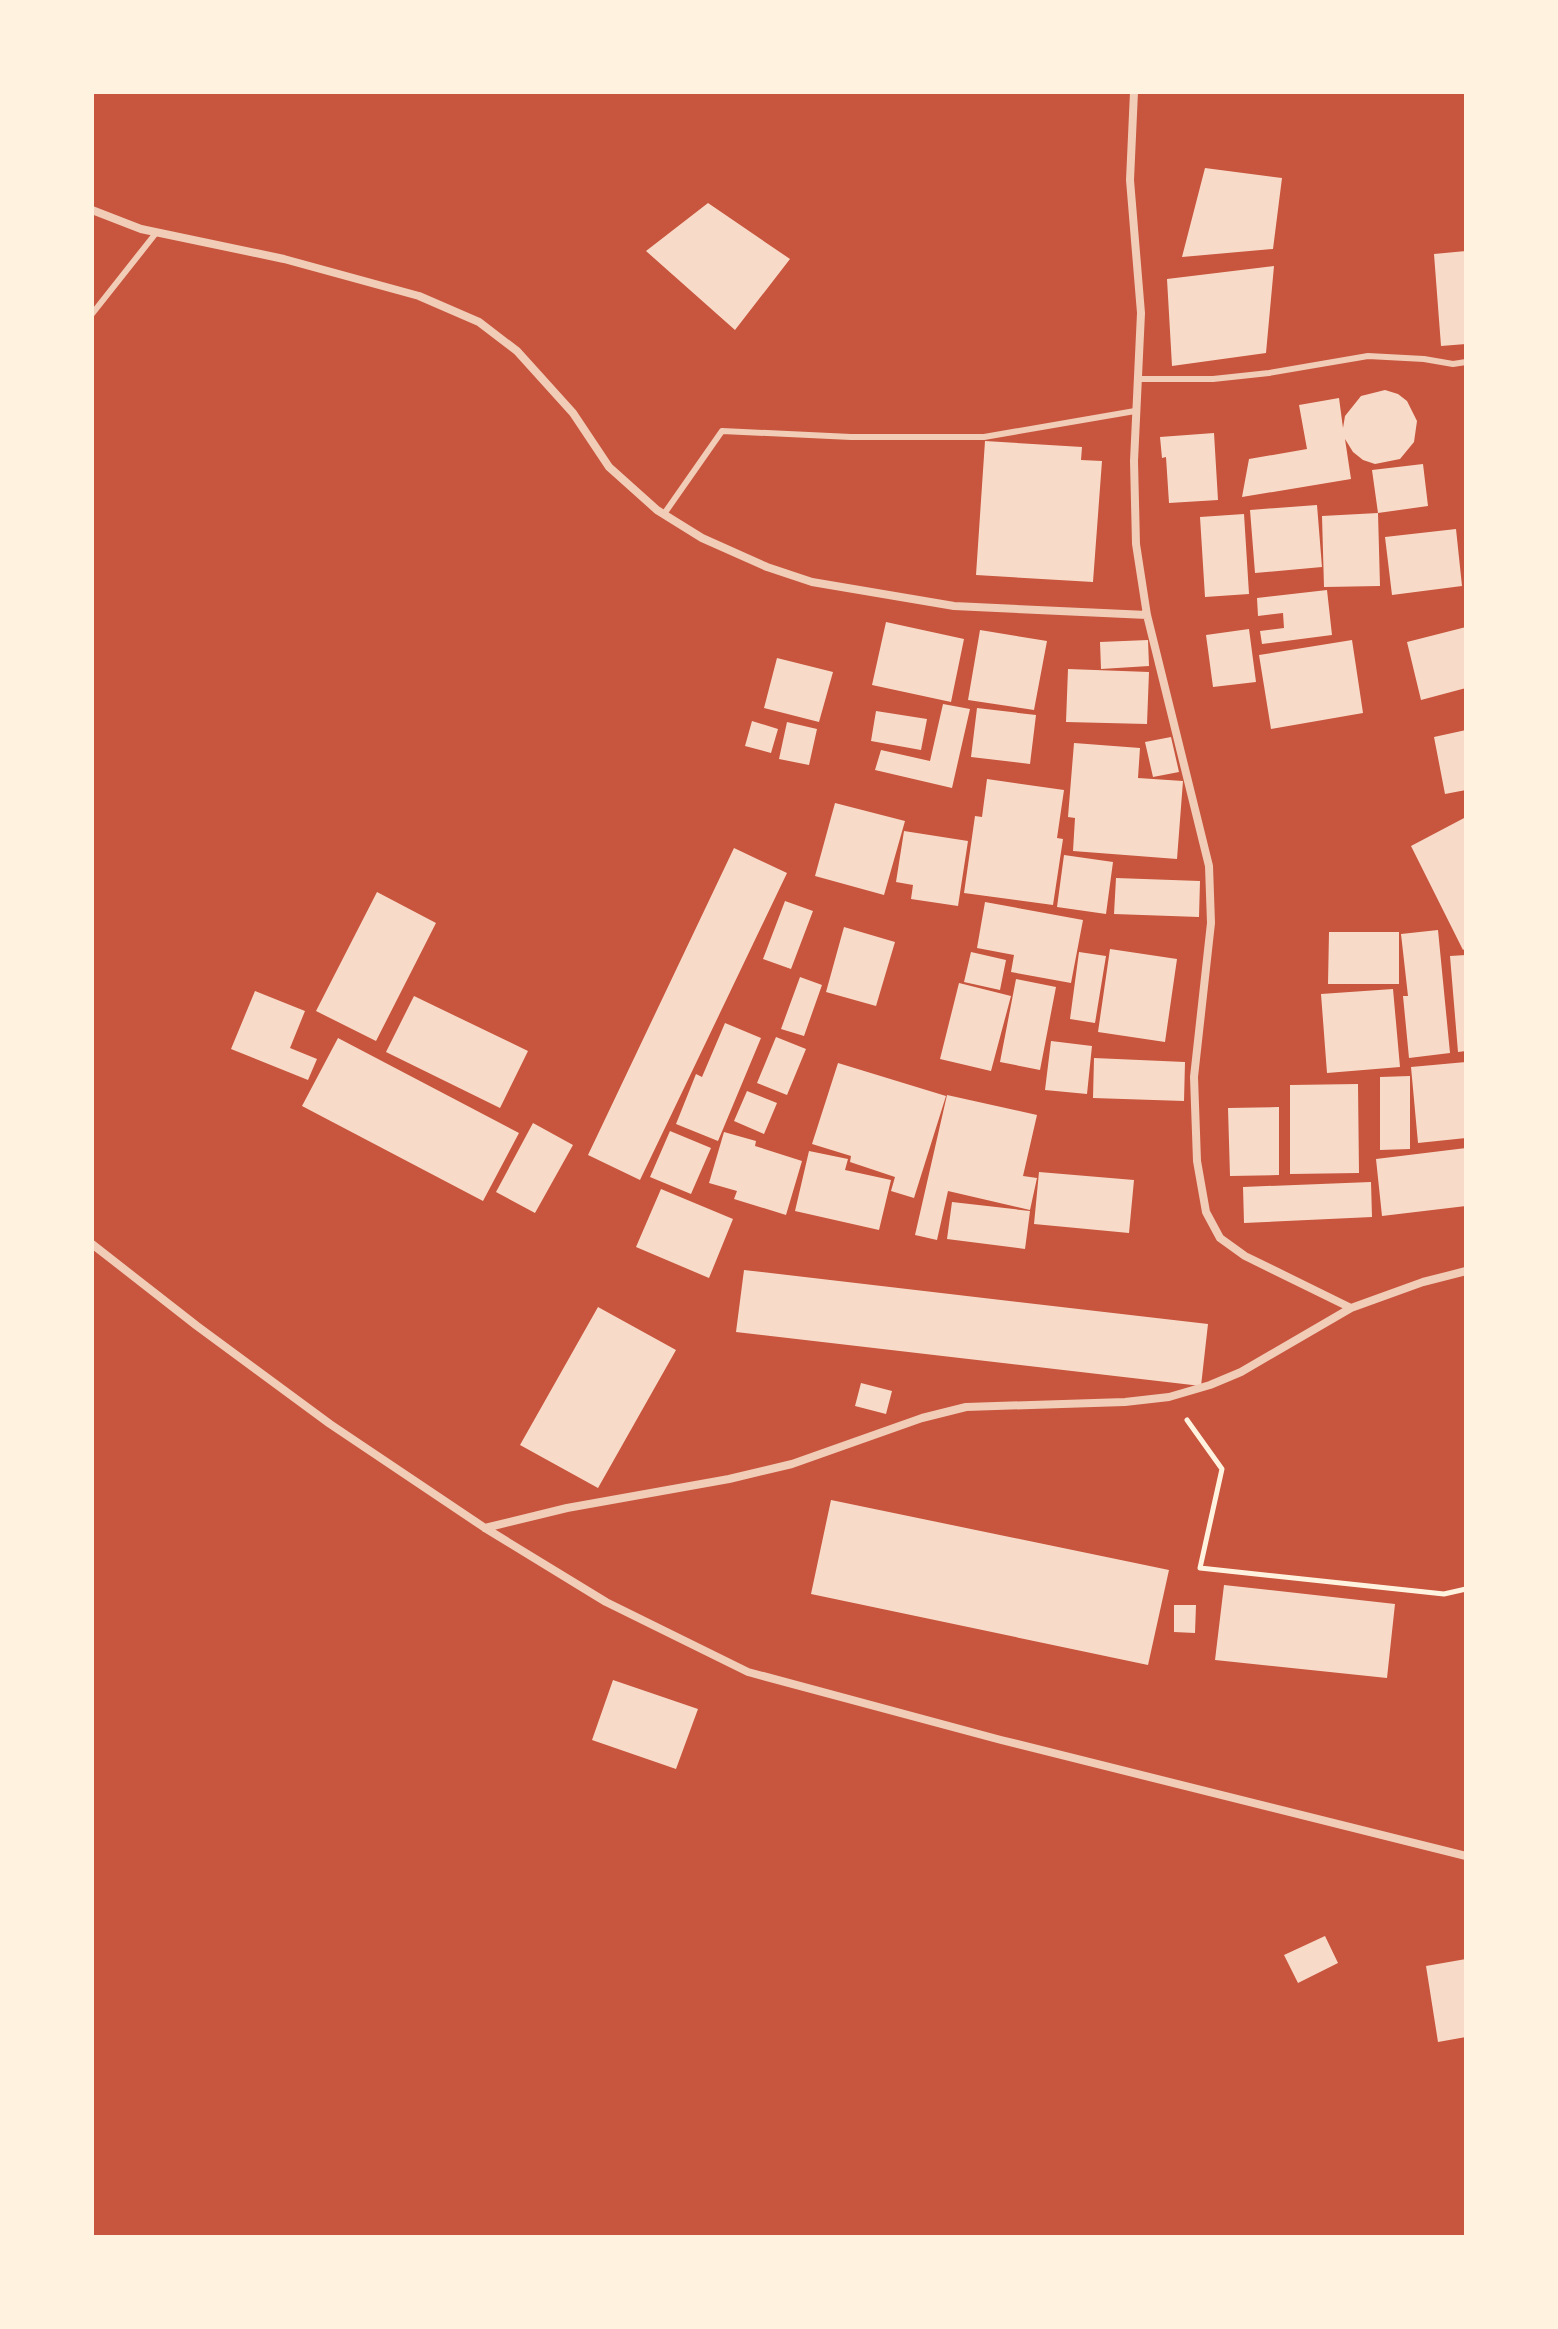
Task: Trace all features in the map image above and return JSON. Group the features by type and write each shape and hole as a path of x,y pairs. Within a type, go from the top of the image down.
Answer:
{"street":[{"path":"1134,92 1130,180 1141,313 1135,411 1136,544 1147,615 1209,866 1211,923 1194,1077 1197,1161 1206,1212 1220,1238 1245,1256 1351,1308"},
{"path":"92,210 156,233 284,259 419,296 479,322 517,351 573,413 609,467 664,514 702,538 767,567 812,582 954,606 1147,615"},
{"path":"92,1244 330,1424 485,1528 606,1602 748,1672 1016,1744 1466,1856"},
{"path":"485,1528 567,1508 779,1467 922,1418 966,1407 1125,1402 1169,1397 1241,1372 1351,1308 1423,1282 1466,1271"}],"lane":[{"path":"92,314 156,233"},
{"path":"1137,379 1213,379 1368,356 1453,364 1466,362"},
{"path":"664,514 722,431 851,437 984,437 1135,411"}],"path":[{"path":"1169,1397 1222,1469 1200,1568 1444,1594 1466,1589"}],"building":[{"path":"1205,168 1282,178 1273,249 1182,257"},
{"path":"708,203 790,259 735,330 646,251"},
{"path":"1466,251 1466,344 1441,346 1434,254"},
{"path":"1274,266 1266,353 1172,366 1167,279"},
{"path":"1385,390 1407,401 1417,421 1414,442 1400,459 1375,464 1363,460 1345,439 1351,479 1242,497 1249,459 1307,449 1299,405 1339,398 1343,428 1345,416 1361,396"},
{"path":"1214,433 1218,500 1169,503 1166,457 1162,458 1160,437"},
{"path":"985,441 1082,447 1081,460 1102,461 1093,582 976,575"},
{"path":"1423,464 1428,506 1378,513 1372,470"},
{"path":"1317,505 1322,567 1255,573 1250,510"},
{"path":"1378,513 1380,586 1324,587 1322,516"},
{"path":"1244,514 1249,594 1205,597 1200,517"},
{"path":"1456,529 1462,586 1392,595 1385,537"},
{"path":"1327,590 1332,635 1262,644 1260,631 1284,628 1283,613 1258,616 1257,598"},
{"path":"886,622 964,639 951,702 872,685"},
{"path":"1466,627 1466,688 1421,700 1407,642"},
{"path":"1249,629 1256,682 1213,687 1206,635"},
{"path":"980,630 1047,641 1034,710 968,700"},
{"path":"1148,640 1149,666 1101,669 1100,642"},
{"path":"1352,640 1363,713 1271,729 1259,655"},
{"path":"777,658 833,672 819,722 764,708"},
{"path":"1068,669 1149,672 1147,724 1066,722"},
{"path":"943,704 970,709 952,788 875,770 881,750 930,761"},
{"path":"977,708 1036,715 1030,764 971,757"},
{"path":"876,711 927,719 921,750 871,741"},
{"path":"752,721 778,729 771,753 745,746"},
{"path":"787,722 817,729 809,765 779,759"},
{"path":"1466,730 1466,790 1445,794 1434,737"},
{"path":"1171,737 1179,772 1153,777 1145,742"},
{"path":"1074,743 1140,748 1138,778 1183,781 1177,859 1073,851 1075,818 1068,817"},
{"path":"987,779 1064,790 1057,838 1063,839 1053,905 964,893 975,816 982,817"},
{"path":"835,803 905,821 884,895 815,876"},
{"path":"1466,817 1466,948 1463,950 1411,846"},
{"path":"904,831 968,841 958,906 911,899 913,885 896,882"},
{"path":"734,848 787,873 640,1180 588,1155"},
{"path":"1064,855 1113,862 1106,914 1057,907"},
{"path":"1116,878 1200,881 1199,917 1114,914"},
{"path":"377,892 436,923 376,1041 316,1011"},
{"path":"785,901 813,911 791,969 763,959"},
{"path":"985,902 1083,920 1071,983 1011,972 1014,955 977,948"},
{"path":"844,927 895,942 876,1006 826,992"},
{"path":"1438,930 1450,1053 1409,1058 1403,996 1408,996 1401,934"},
{"path":"1329,932 1399,932 1399,984 1328,984"},
{"path":"1110,949 1177,959 1165,1042 1098,1032"},
{"path":"971,952 1006,960 1000,990 964,982"},
{"path":"1079,952 1106,956 1095,1023 1070,1019"},
{"path":"1466,955 1466,1051 1458,1052 1450,956"},
{"path":"800,977 822,985 804,1036 781,1029"},
{"path":"1016,979 1056,987 1040,1070 1000,1062"},
{"path":"959,983 1011,996 991,1071 940,1059"},
{"path":"1393,989 1400,1067 1327,1073 1321,994"},
{"path":"255,991 305,1011 290,1048 317,1059 308,1080 231,1049"},
{"path":"414,996 528,1051 500,1108 386,1052"},
{"path":"725,1023 761,1038 718,1141 676,1124 696,1074 702,1077"},
{"path":"776,1037 806,1049 787,1095 757,1083"},
{"path":"338,1038 519,1133 483,1201 302,1106"},
{"path":"1051,1041 1092,1046 1087,1094 1045,1090"},
{"path":"1094,1058 1185,1062 1184,1101 1093,1098"},
{"path":"1466,1062 1466,1138 1418,1143 1411,1067"},
{"path":"838,1063 946,1096 914,1198 891,1191 895,1177 850,1162 851,1156 812,1144"},
{"path":"1410,1076 1410,1149 1380,1150 1380,1077"},
{"path":"1358,1084 1359,1173 1290,1174 1290,1085"},
{"path":"747,1091 777,1103 764,1134 734,1121"},
{"path":"947,1095 1037,1115 1023,1176 1037,1178 1030,1210 948,1191 937,1240 915,1235"},
{"path":"1279,1107 1279,1175 1230,1176 1228,1108"},
{"path":"533,1123 573,1145 535,1213 496,1192"},
{"path":"670,1131 711,1148 691,1194 650,1177"},
{"path":"724,1132 756,1141 755,1146 802,1161 786,1215 734,1199 737,1191 709,1183"},
{"path":"1466,1148 1466,1206 1382,1216 1376,1159"},
{"path":"809,1151 848,1159 845,1170 891,1180 879,1230 795,1211"},
{"path":"1039,1172 1134,1180 1129,1233 1034,1224"},
{"path":"1371,1182 1372,1217 1244,1223 1243,1187"},
{"path":"661,1189 733,1219 709,1278 636,1247"},
{"path":"952,1202 1030,1211 1025,1249 947,1239"},
{"path":"744,1270 1208,1324 1201,1386 736,1332"},
{"path":"598,1307 676,1350 598,1488 520,1445"},
{"path":"861,1383 892,1391 886,1414 855,1406"},
{"path":"831,1500 1169,1570 1148,1665 811,1594"},
{"path":"1224,1585 1395,1604 1387,1678 1215,1660"},
{"path":"1174,1605 1196,1605 1195,1633 1174,1632"},
{"path":"613,1680 698,1709 676,1769 592,1740"},
{"path":"1325,1936 1338,1963 1298,1983 1284,1955"},
{"path":"1466,1959 1466,2037 1438,2042 1426,1966"}]}
